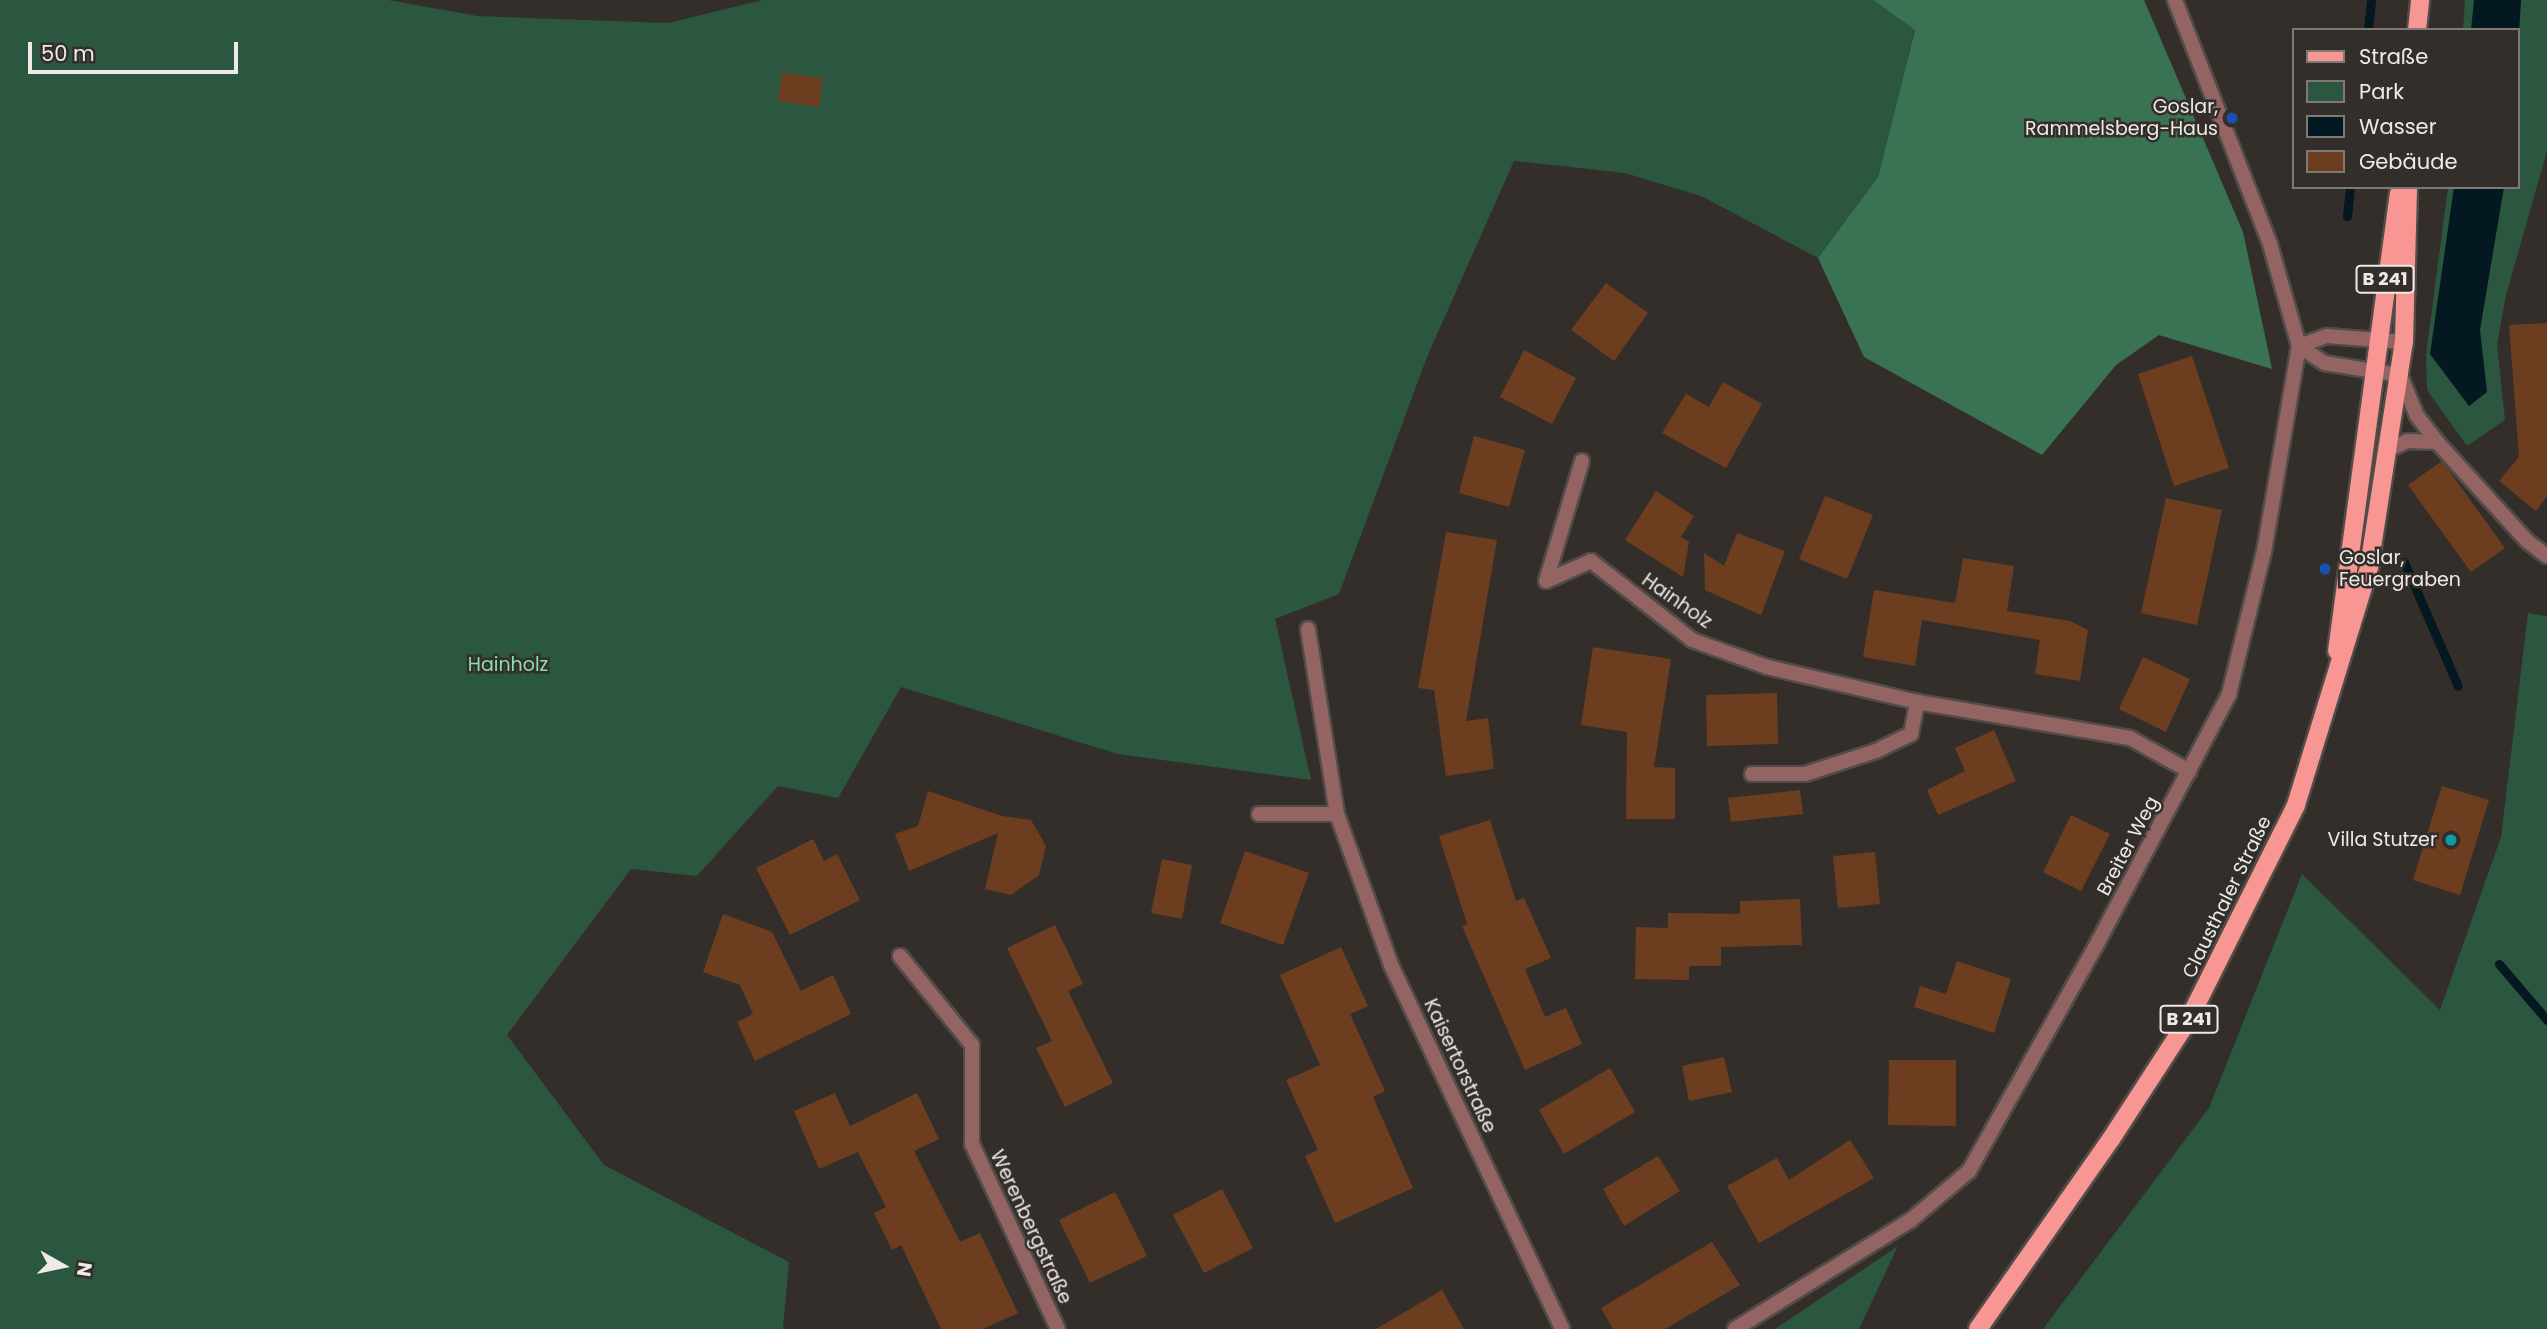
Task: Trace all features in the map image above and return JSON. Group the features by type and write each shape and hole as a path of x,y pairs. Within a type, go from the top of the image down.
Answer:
{"main road":[{"path":"2417,28 2420,0"},
{"name":"Clausthaler Straße","path":"2334,675 2346,563 2378,371 2381,300 2400,189"},
{"name":"Clausthaler Straße","path":"1978,1329 2112,1139 2189,1019 2296,805 2369,568 2404,342 2408,189"}],"street":[{"path":"2175,0 2270,244 2299,346 2324,363 2400,374 2417,416 2437,442 2527,541 2547,556"},
{"path":"2299,346 2327,336 2404,342"},
{"name":"Breiter Weg","path":"1735,1329 1911,1220 1969,1171 2229,694 2264,552 2299,346"},
{"path":"2388,450 2407,441 2437,442"},
{"name":"Hainholz","path":"1582,461 1546,581 1591,561 1692,640 1767,667 1917,702 2130,738 2189,771"},
{"name":"Kaisertorstraße","path":"1308,629 1338,814 1391,965 1562,1329"},
{"path":"1752,774 1805,774 1876,751 1911,734 1917,702"},
{"path":"1259,814 1338,814"},
{"name":"Werenbergstraße","path":"900,956 972,1045 972,1144 1058,1329"}],"green space":[{"path":"0,0 388,0 477,16 668,23 763,0 1873,0 1915,29 1878,177 1818,258 1701,196 1625,173 1514,161 1427,357 1339,594 1275,619 1311,780 1118,754 901,687 838,798 778,786 697,876 631,869 507,1035 604,1165 789,1262 783,1329 0,1329"},
{"path":"1873,0 2144,0 2243,232 2272,369 2159,335 2116,365 2042,455 1864,357 1818,258 1878,177 1915,30"},
{"path":"2465,0 2547,0 2547,151 2506,295 2497,345 2505,420 2467,446 2427,390 2426,355 2448,189 2519,189 2519,28 2463,28"},
{"path":"2528,613 2547,616 2547,1329 2043,1329 2209,1108 2302,874 2440,1010 2501,837"},
{"path":"1898,1246 1859,1329 1775,1329"}],"water":[{"path":"2474,0 2521,0 2519,34 2519,28 2471,28"},
{"path":"2454,189 2504,189 2480,330 2487,392 2469,406 2430,354"}],"building":[{"path":"782,73 823,78 819,107 778,101"},
{"path":"1606,283 1648,313 1614,361 1571,330"},
{"path":"2547,323 2547,496 2536,511 2499,481 2519,457 2509,325"},
{"path":"1524,350 1576,378 1552,424 1500,397"},
{"path":"2192,356 2229,468 2174,486 2138,374"},
{"path":"1723,382 1762,404 1726,468 1662,433 1686,394 1709,407"},
{"path":"1474,436 1525,450 1509,507 1459,493"},
{"path":"2442,461 2505,548 2471,572 2408,485"},
{"path":"1656,491 1694,516 1681,537 1689,542 1683,577 1625,540"},
{"path":"1825,496 1873,515 1847,579 1799,559"},
{"path":"2166,498 2222,510 2197,625 2141,613"},
{"path":"1446,532 1497,540 1466,721 1488,718 1494,769 1446,776 1434,690 1418,688"},
{"path":"1737,533 1785,551 1761,615 1705,590 1704,553 1724,566"},
{"path":"1963,558 2014,566 2007,611 2070,621 2088,630 2080,681 2035,674 2040,640 1922,620 1915,666 1863,657 1874,590 1955,603"},
{"path":"1593,647 1671,659 1654,767 1675,768 1675,819 1626,819 1627,732 1581,725"},
{"path":"2143,657 2190,679 2166,732 2119,709"},
{"path":"1777,693 1778,744 1707,746 1706,695"},
{"path":"1994,730 2016,781 1938,815 1927,790 1965,771 1955,748"},
{"name":"Villa Stutzer","path":"2442,786 2489,800 2460,895 2413,880"},
{"path":"1800,790 1803,814 1731,822 1728,798"},
{"path":"928,791 1002,816 1031,820 1046,846 1039,875 1011,895 985,889 998,833 909,871 895,834 918,826"},
{"path":"2071,815 2110,834 2081,891 2043,872"},
{"path":"1490,820 1516,901 1524,898 1551,958 1525,969 1545,1017 1566,1008 1582,1044 1525,1070 1462,926 1467,924 1439,836"},
{"path":"813,839 824,861 837,854 860,900 790,935 756,868"},
{"path":"1245,851 1309,873 1283,945 1220,923"},
{"path":"1875,852 1880,904 1838,908 1833,856"},
{"path":"1162,859 1192,865 1182,919 1151,913"},
{"path":"1800,899 1802,945 1721,947 1721,966 1689,966 1689,980 1635,979 1636,927 1668,928 1668,913 1740,914 1740,901"},
{"path":"723,914 772,932 801,991 833,975 851,1014 755,1061 737,1022 753,1014 740,985 703,972"},
{"path":"1055,925 1083,984 1068,991 1113,1083 1065,1107 1036,1048 1052,1041 1007,948"},
{"path":"1341,947 1368,1006 1350,1014 1385,1091 1373,1097 1413,1188 1335,1223 1305,1156 1318,1150 1286,1080 1320,1065 1280,975"},
{"path":"1957,961 2011,979 1994,1033 1914,1007 1920,986 1946,994"},
{"path":"1724,1057 1732,1092 1689,1101 1682,1066"},
{"path":"1889,1060 1956,1060 1956,1126 1888,1125"},
{"path":"1610,1068 1635,1112 1564,1154 1539,1110"},
{"path":"835,1093 850,1126 917,1093 939,1139 914,1151 960,1242 980,1233 1018,1313 983,1329 941,1329 901,1245 892,1250 874,1213 886,1207 858,1152 819,1169 794,1111"},
{"path":"1850,1140 1874,1178 1759,1243 1727,1186 1777,1158 1789,1180"},
{"path":"1658,1156 1680,1191 1624,1226 1603,1189"},
{"path":"1222,1189 1253,1248 1204,1273 1173,1215"},
{"path":"1115,1192 1147,1256 1090,1283 1059,1220"},
{"path":"1712,1242 1740,1285 1665,1329 1613,1329 1601,1308"},
{"path":"1442,1290 1464,1329 1376,1329"}],"waterway":[{"path":"2368,28 2371,0"},
{"path":"2347,216 2350,189"},
{"path":"2404,562 2458,686"},
{"path":"2499,964 2547,1020"}],"place":[{"name":"Goslar, Rammelsberg-Haus","path":"2232,118"},
{"name":"Goslar, Feuergraben","path":"2325,569"},
{"name":"Villa Stutzer","path":"2451,840"}]}
